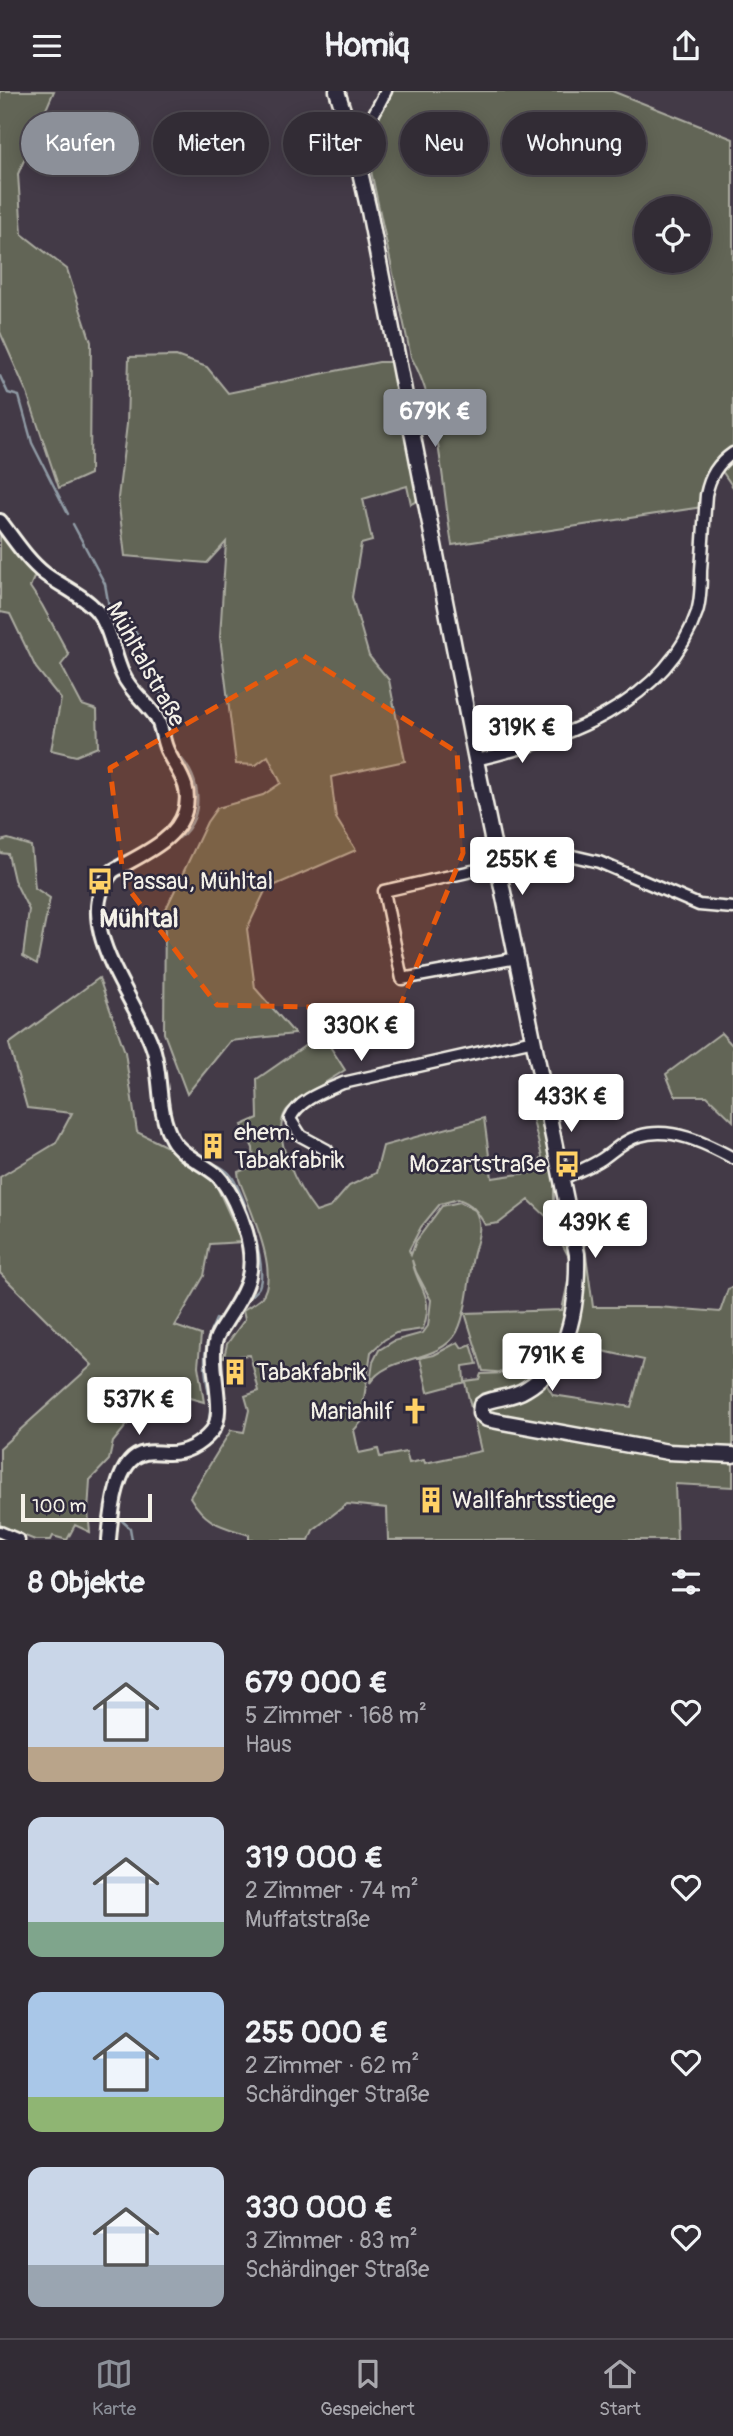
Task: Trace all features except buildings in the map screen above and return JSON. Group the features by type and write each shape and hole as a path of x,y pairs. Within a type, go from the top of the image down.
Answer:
{"main road":[{"path":"337,91 343,112"},
{"path":"360,175 577,1254 575,1299 565,1340 554,1364 541,1379 525,1391 485,1402 481,1405 480,1413 487,1419 641,1448 733,1455"}],"street":[{"path":"375,112 386,91"},
{"path":"476,760 531,747 573,731 600,717 651,683 669,663 697,611 709,481 716,468 733,453"},
{"name":"Mühltalstraße","path":"0,521 31,561 95,610 106,625 123,677 156,718 167,751 179,769 187,793 185,812 179,824 171,835 113,871 105,879 99,899 99,928 112,964 154,1050 163,1118 173,1141 219,1177 245,1230 251,1255 251,1275 246,1290 215,1339 213,1356 219,1402 214,1429 190,1449 177,1454 142,1453 134,1457 116,1492 111,1510 109,1540"},
{"path":"517,957 402,979 384,891 543,855 573,856 599,862 699,905 733,908"},
{"path":"327,1150 301,1136 290,1119 294,1111 314,1096 343,1083 534,1040"},
{"path":"562,1179 602,1159 620,1144 639,1135 680,1135 710,1145 733,1158"},
{"path":"0,1532 19,1540"}],"highlighted area":[{"path":"304,656 457,752 463,853 399,1009 217,1005 124,883 110,768"}],"green space":[{"path":"0,91 54,91 45,112 21,112 21,167 18,174 22,234 67,269 91,342 90,474 59,488 27,393 0,332"},
{"path":"391,91 612,91 733,139 733,487 715,461 706,480 702,507 452,545 434,423 421,377 411,357 372,175 386,175 386,112 380,112"},
{"path":"176,356 207,367 228,393 379,362 392,362 421,499 411,504 407,486 363,499 372,541 361,544 352,597 369,656 389,680 405,761 331,777 336,818 356,850 266,889 247,929 255,988 295,1034 230,1041 187,1094 164,1033 165,911 207,822 217,808 263,795 281,783 268,756 256,765 236,764 220,637 226,542 207,563 125,556 118,498 127,424 129,357"},
{"path":"0,534 35,575 30,587 69,655 61,665 82,705 97,710 98,747 76,756 51,750 61,699 36,668 10,614 0,612"},
{"path":"8,839 31,846 35,888 50,898 37,964 23,956 29,910 14,880 8,854 0,853 0,841"},
{"path":"99,978 125,1052 137,1132 200,1163 213,1178 242,1242 210,1244 204,1276 175,1326 201,1335 198,1366 204,1402 175,1394 166,1414 130,1421 113,1442 109,1460 90,1480 90,1532 75,1525 67,1540 53,1536 51,1540 35,1540 0,1526 0,1448 92,1365 0,1273 0,1177 56,1143 72,1113 27,1108 9,1044"},
{"path":"721,1033 733,1046 733,1121 707,1096 675,1096 666,1074"},
{"path":"322,1034 345,1070 290,1107 282,1122 284,1149 289,1163 302,1191 316,1212 331,1207 349,1186 376,1173 383,1146 484,1118 492,1178 534,1172 542,1157 530,1108 542,1102 554,1172 554,1203 582,1225 593,1307 658,1307 720,1312 728,1289 733,1287 733,1487 675,1484 677,1540 388,1540 387,1508 347,1504 313,1530 309,1540 249,1540 249,1535 208,1519 190,1497 231,1430 244,1432 249,1410 245,1396 259,1391 250,1355 224,1357 227,1344 245,1319 243,1310 261,1298 268,1273 261,1240 238,1172 254,1166 253,1148 242,1125 258,1118 257,1079","holes":["458,1199 475,1210 460,1202 442,1206 416,1241 411,1255 409,1250 421,1227 440,1204","529,1200 549,1219 572,1263 562,1310 465,1313 483,1371 507,1373 481,1374 479,1379 464,1381 463,1366 477,1364 471,1344 462,1348 458,1342 434,1355 420,1358 428,1392 465,1382 481,1451 425,1463 424,1460 409,1463 406,1452 380,1457 378,1449 359,1453 354,1430 365,1418 363,1405 371,1352 396,1333 423,1329 426,1300 415,1270 412,1260 431,1300 428,1326 423,1333 394,1341 379,1350 373,1362 370,1383 389,1367 438,1349 449,1342 457,1332 465,1308 479,1230 475,1210 485,1225 499,1223","556,1341 644,1360 631,1407 553,1395 540,1374 527,1373 538,1372"]}],"waterway":[{"path":"0,376 8,393 19,396 32,443 68,514"},
{"path":"73,524 105,584 112,624 116,628 137,633 144,653"},
{"path":"147,663 163,699 168,722"},
{"path":"170,742 171,735"},
{"path":"173,751 189,770 197,794 194,818 179,838"},
{"path":"164,1069 170,1113"},
{"path":"205,1160 230,1174 249,1215 258,1248 261,1277 259,1287 248,1299"},
{"path":"205,1430 210,1414 205,1354 216,1319"},
{"path":"117,1472 129,1454 147,1446"},
{"path":"120,1519 130,1528 132,1540"}],"place":[{"name":"Passau, Mühltal","path":"100,881"},
{"name":"ehem. Tabakfabrik","path":"213,1146"},
{"name":"Mozartstraße","path":"567,1164"},
{"name":"Tabakfabrik","path":"235,1372"},
{"name":"Mariahilf","path":"415,1411"},
{"name":"Wallfahrtsstiege","path":"431,1500"}],"district":[{"name":"Mühltal","path":"139,918"}]}
